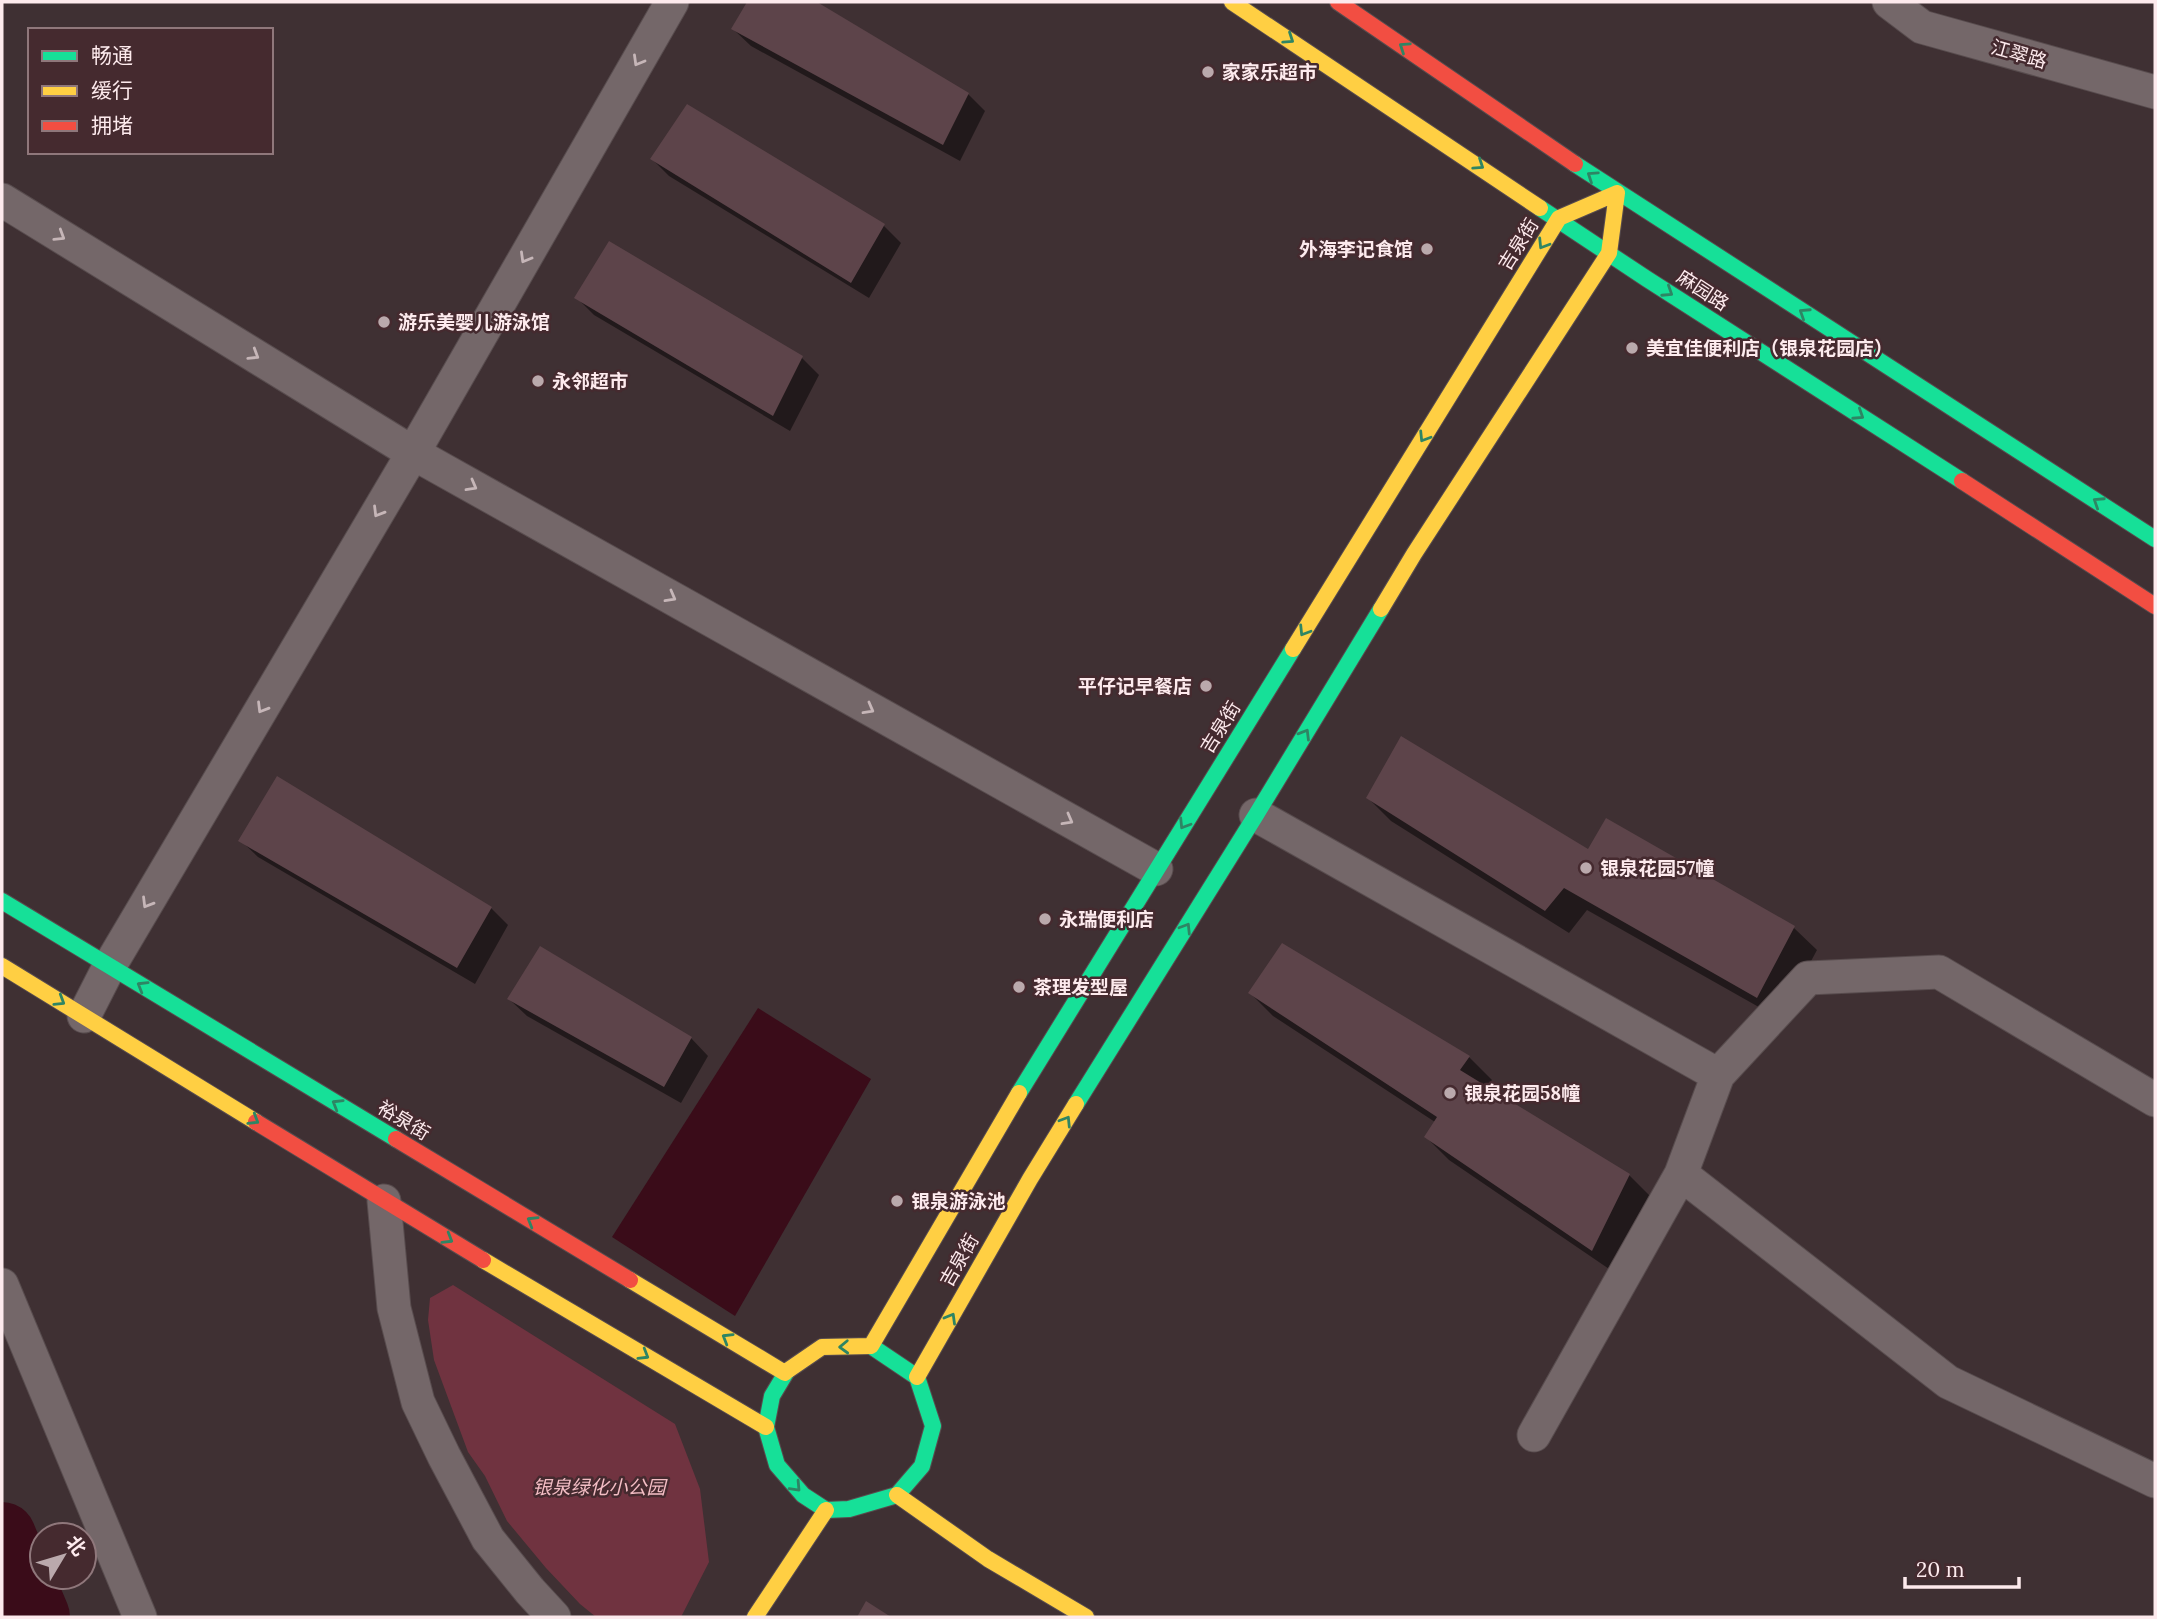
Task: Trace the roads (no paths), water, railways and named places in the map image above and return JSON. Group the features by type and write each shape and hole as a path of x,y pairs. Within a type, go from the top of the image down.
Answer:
{"street":[{"path":"84,1016 109,967 413,453 672,2"},
{"name":"麻园路","path":"1232,2 1609,253 2155,606"},
{"name":"麻园路","path":"1338,2 1616,193 2155,539"},
{"name":"江翠路","path":"1889,2 1922,27 2155,92"},
{"name":"吉泉街","path":"871,1346 987,1146 1559,218 1616,193"},
{"name":"吉泉街","path":"917,1377 1030,1179 1414,554 1609,253 1616,193"},
{"path":"2,200 413,453 1156,869"},
{"path":"1256,815 1718,1076"},
{"name":"裕泉街","path":"2,901 785,1373"},
{"path":"2,966 384,1201 766,1427"},
{"path":"1534,1435 1681,1174 1718,1076 1808,978 1940,972 2155,1100"},
{"path":"1681,1174 1948,1382 2155,1481"},
{"path":"384,1201 394,1308 418,1402 488,1539 554,1617"},
{"path":"2,1285 140,1617"},
{"path":"871,1346 917,1377 933,1426 922,1466 897,1495 849,1509 826,1510 803,1495 776,1465 766,1427 772,1396 785,1373 822,1347 871,1346"},
{"path":"897,1495 988,1559 1086,1617"},
{"path":"755,1617 826,1510"}],"waterway":[{"path":"2,1536 36,1617"}],"place":[{"name":"家家乐超市","path":"1208,72"},
{"name":"外海李记食馆","path":"1427,249"},
{"name":"游乐美婴儿游泳馆","path":"384,322"},
{"name":"美宜佳便利店（银泉花园店）","path":"1632,348"},
{"name":"永邻超市","path":"538,381"},
{"name":"平仔记早餐店","path":"1206,686"},
{"name":"银泉花园57幢","path":"1586,868"},
{"name":"永瑞便利店","path":"1045,919"},
{"name":"茶理发型屋","path":"1019,987"},
{"name":"银泉花园58幢","path":"1450,1093"},
{"name":"银泉游泳池","path":"897,1201"}],"park label":[{"name":"银泉绿化小公园","path":"599,1487"}]}
